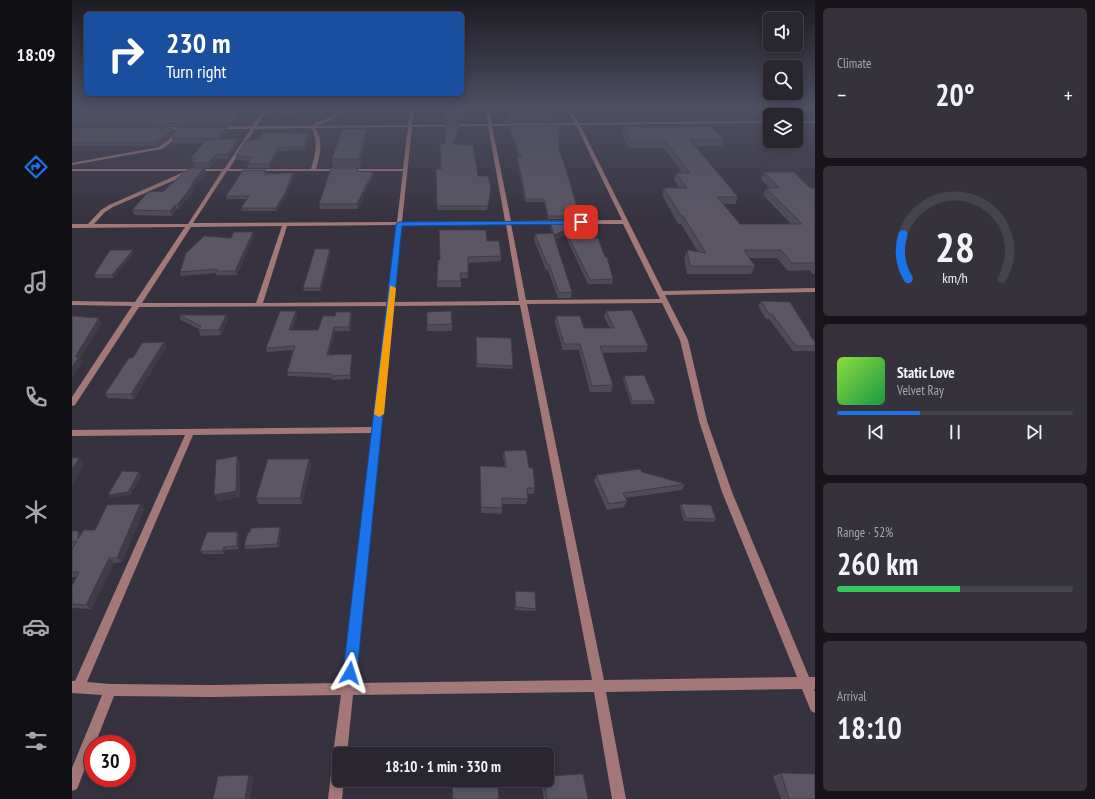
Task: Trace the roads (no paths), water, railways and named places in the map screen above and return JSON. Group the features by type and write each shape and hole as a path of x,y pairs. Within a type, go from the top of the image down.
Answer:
{"street":[{"path":"72,164 160,148 162,146"},
{"path":"72,402 242,146"},
{"path":"313,170 319,146"},
{"path":"341,747 408,146"},
{"path":"493,146 599,686 619,799"},
{"path":"588,146 684,340 703,421 727,492 810,683 815,707"},
{"path":"72,170 406,170"},
{"path":"89,226 103,211 111,206 163,182 195,170"},
{"path":"72,226 625,222"},
{"path":"259,305 285,225"},
{"path":"72,304 259,305 523,302 815,290"},
{"path":"72,433 377,430"},
{"path":"190,433 75,687 110,690 212,691 810,683"},
{"path":"72,784 110,690"},
{"path":"335,799 336,787"}]}
